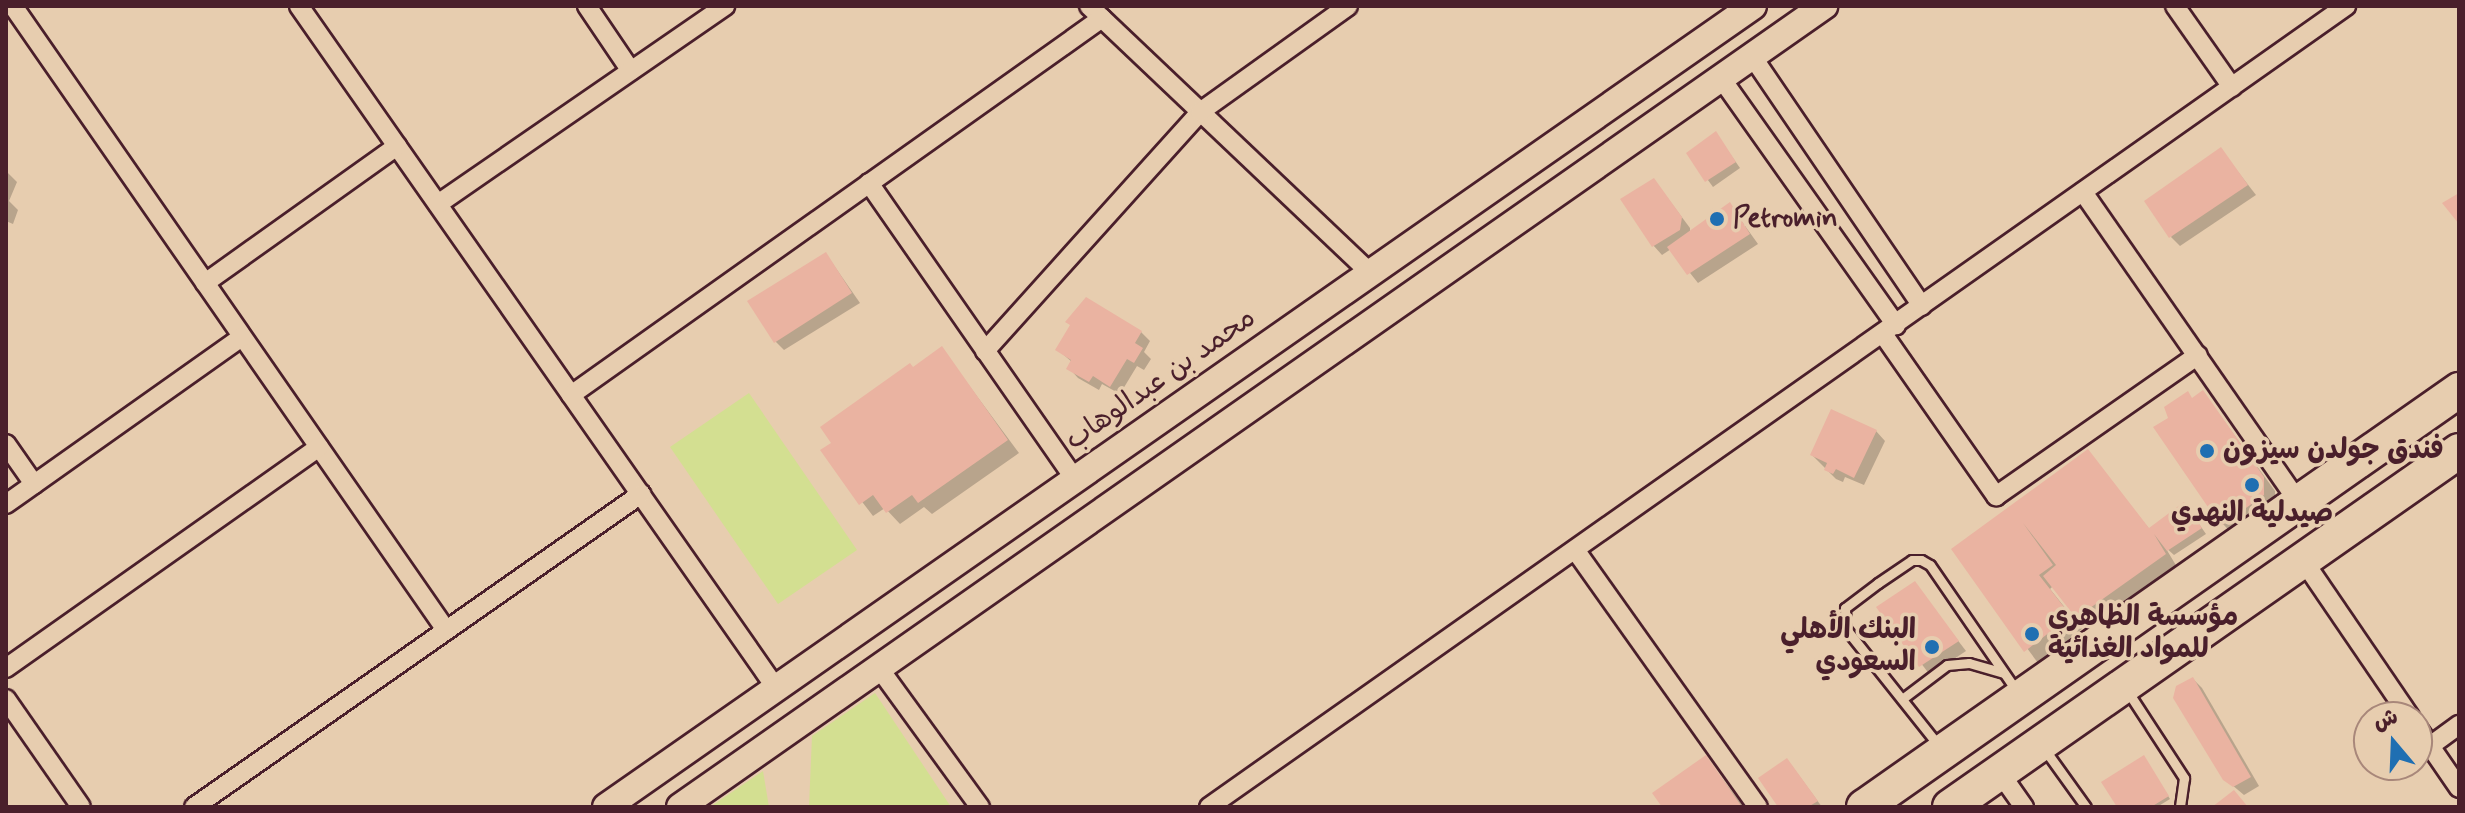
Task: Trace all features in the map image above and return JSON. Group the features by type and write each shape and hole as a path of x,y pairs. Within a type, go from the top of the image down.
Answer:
{"highway":[{"path":"1864,807 1944,751 2013,685 2300,504 2459,390"},
{"path":"1950,807 2459,451"}],"street":[{"path":"13,6 446,630"},
{"path":"299,6 776,688"},
{"path":"587,6 631,71"},
{"path":"438,204 725,6"},
{"path":"985,351 1200,112 1348,6"},
{"name":"محمد بن عبدالوهاب","path":"606,807 1753,6"},
{"path":"2175,6 2232,87"},
{"path":"1209,807 2346,6"},
{"path":"680,807 1721,78 1815,7"},
{"path":"571,395 869,183 1095,12 1370,273"},
{"path":"1752,56 1922,306"},
{"path":"1721,78 1996,496 2198,355"},
{"path":"205,283 397,146"},
{"path":"869,183 1075,479"},
{"path":"2083,192 2300,504"},
{"path":"6,504 242,337"},
{"path":"6,444 34,484"},
{"path":"6,668 319,447"},
{"path":"194,807 641,494"},
{"path":"1576,551 1758,807"},
{"path":"2303,560 2399,701"},
{"path":"879,668 980,807"},
{"path":"6,699 81,807"},
{"path":"2433,744 2459,725"},
{"path":"2433,750 2459,788"},
{"path":"2000,773 2024,807"}],"lane":[{"path":"1944,751 1846,629 1843,618 1845,608 1912,560 1921,560 1930,565 2013,685"},
{"path":"1902,699 1947,665 1969,663 2013,685"},
{"path":"2124,686 2184,778 2180,807"},
{"path":"2041,744 2086,807"}],"green space":[{"path":"749,393 857,550 778,604 670,447"},
{"path":"875,693 951,807 809,807 812,736"},
{"path":"763,771 769,807 710,807"}],"building":[{"path":"1716,131 1736,162 1705,182 1686,153"},
{"path":"2221,147 2248,185 2169,238 2144,201"},
{"path":"1654,178 1682,217 1680,230 1652,247 1620,199"},
{"path":"2459,193 2459,224 2442,203"},
{"path":"1730,202 1750,234 1687,275 1667,247"},
{"path":"826,252 852,293 774,343 747,301"},
{"path":"1086,297 1142,331 1135,343 1143,348 1134,363 1127,359 1110,387 1093,376 1089,382 1066,369 1071,360 1055,350 1070,325 1065,322"},
{"path":"942,346 1008,440 918,503 912,495 886,513 873,495 859,505 820,450 831,443 820,427 910,363 913,367"},
{"path":"2203,390 2264,477 2264,495 2221,526 2153,427 2168,418 2164,407 2188,391 2192,398"},
{"path":"1831,409 1877,430 1854,478 1836,469 1833,474 1824,470 1827,463 1810,455"},
{"path":"2088,449 2149,528 2184,502 2202,528 2167,551 2154,534 2166,554 2076,618 2043,576 2056,565 2023,523 2053,565 2039,575 2071,616 2024,652 1951,549"},
{"path":"1915,581 1959,641 1919,667 1876,607"},
{"path":"2193,677 2251,777 2233,787 2223,780 2173,698 2176,686"},
{"path":"1706,755 1742,807 1662,807 1652,793"},
{"path":"2144,755 2169,796 2151,807 2117,807 2101,782"},
{"path":"1787,758 1818,801 1808,807 1778,807 1758,778"},
{"path":"2234,790 2248,807 2212,807"}],"place":[{"name":"Petromin","path":"1717,219"},
{"name":"فندق جولدن سيزون","path":"2207,451"},
{"name":"صيدلية النهدي","path":"2252,485"},
{"name":"مؤسسة الظاهري للمواد الغذائية","path":"2032,634"},
{"name":"البنك الأهلي السعودي","path":"1932,647"}]}
